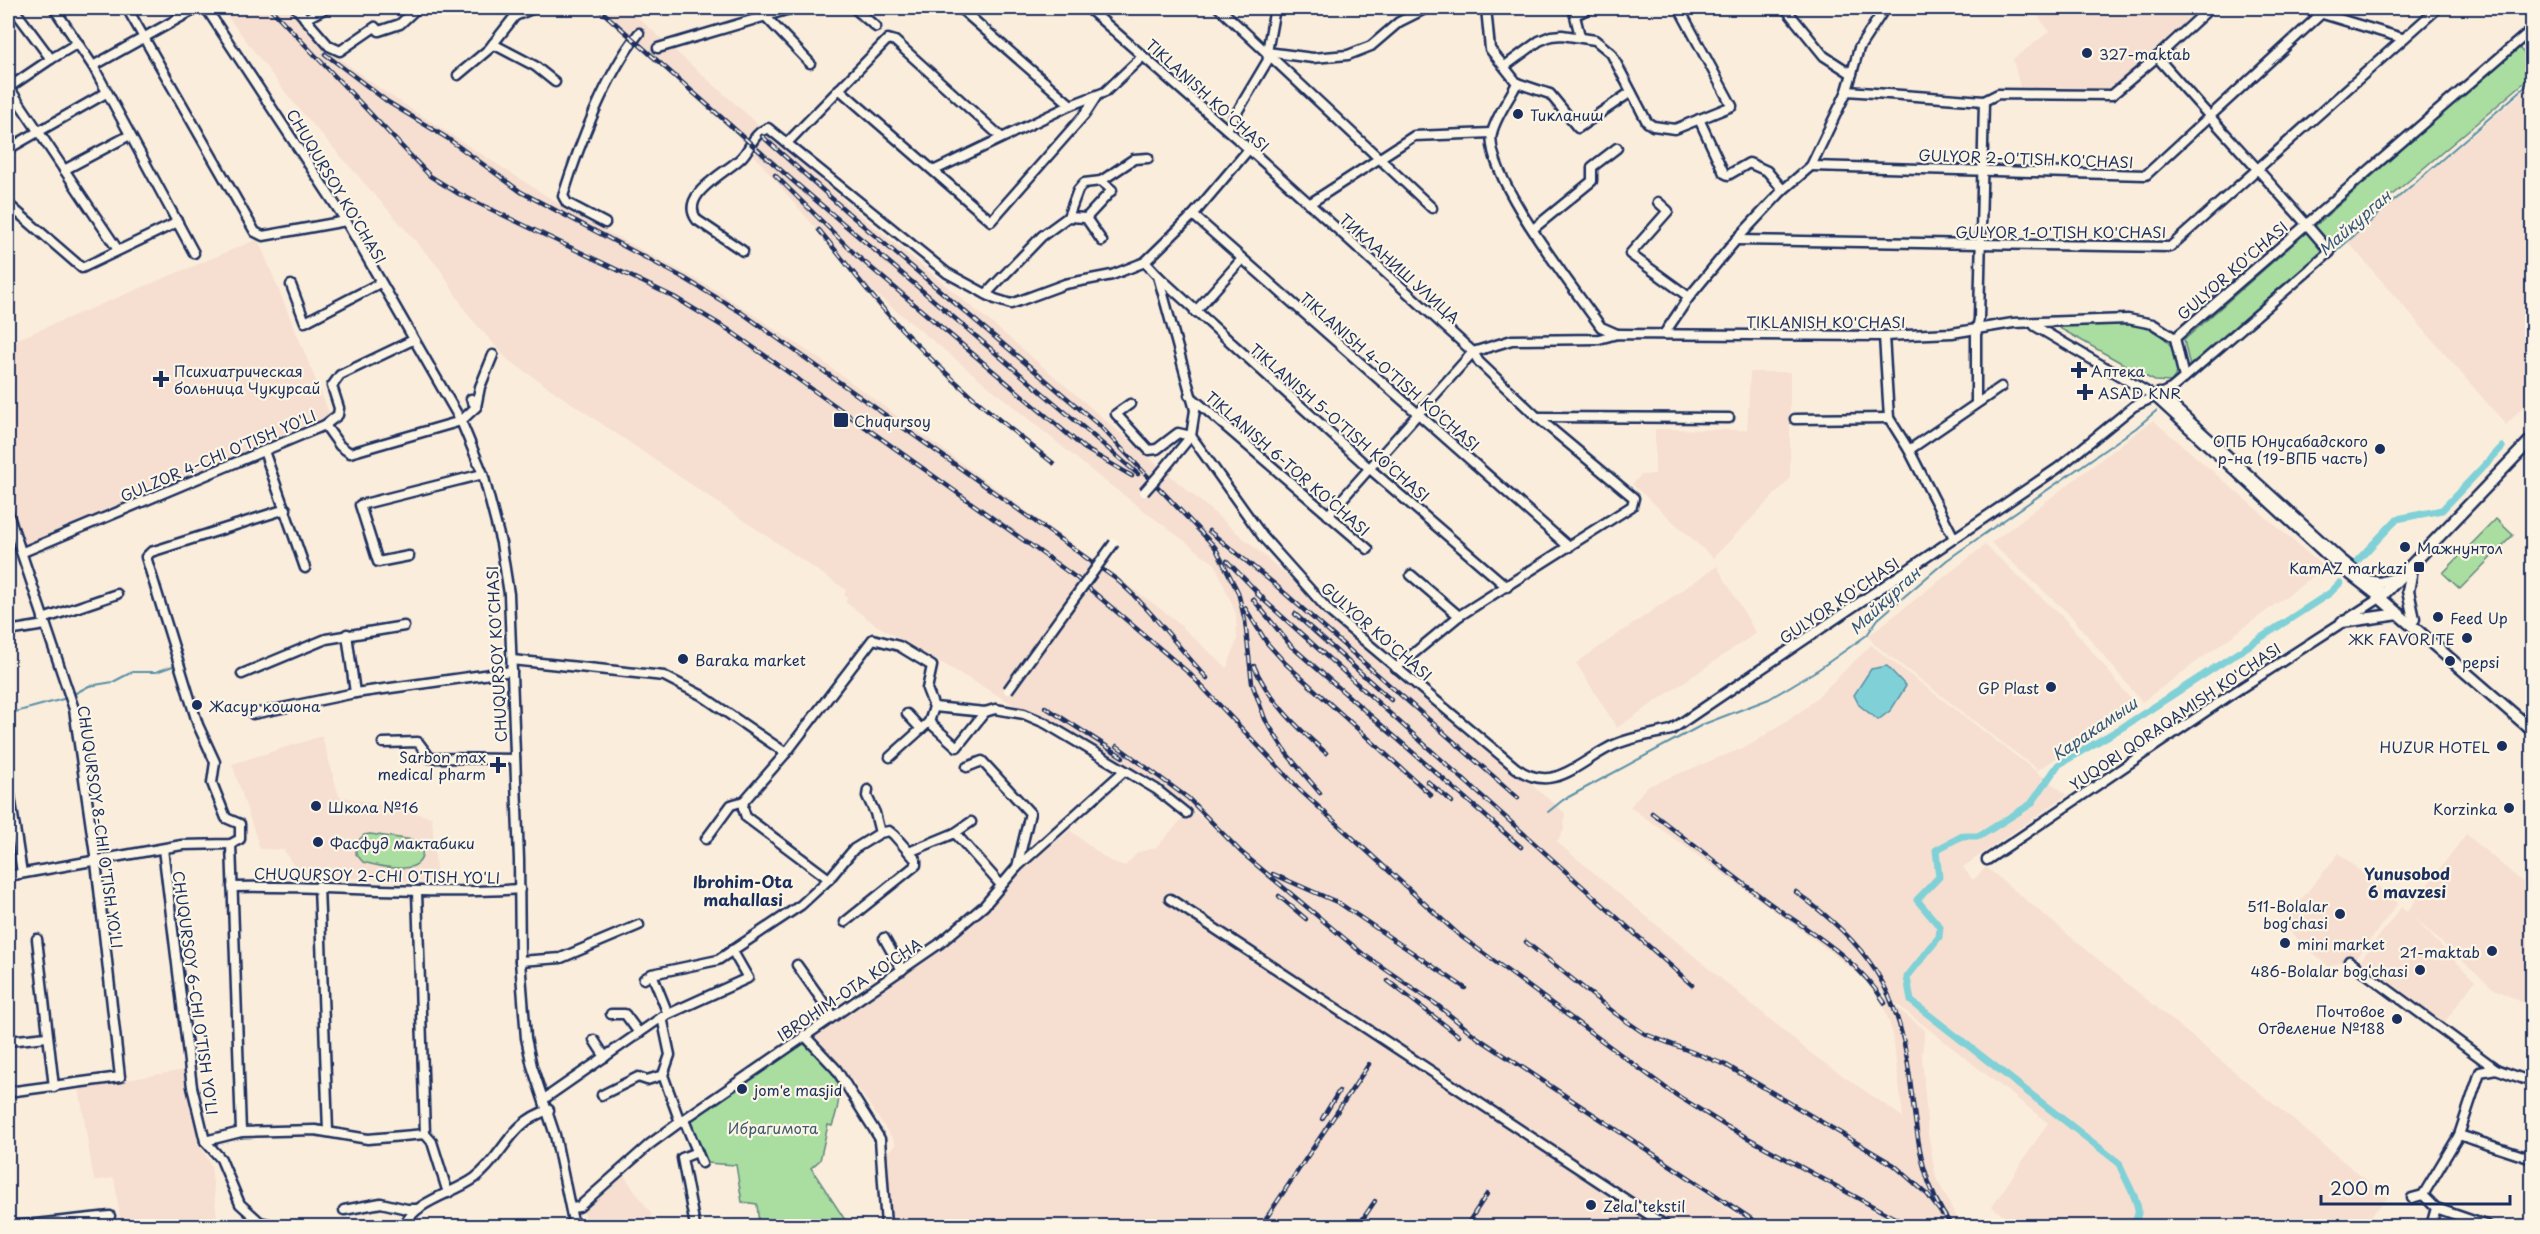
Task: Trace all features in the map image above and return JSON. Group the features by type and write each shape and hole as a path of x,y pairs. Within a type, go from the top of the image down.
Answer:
{"main road":[{"name":"YUQORI QORAQAMISH KO'CHASI","path":"2410,573 2532,439"},
{"name":"YUQORI QORAQAMISH KO'CHASI","path":"2385,597 2532,448"},
{"path":"2364,580 2386,582 2410,573 2408,591 2414,619"},
{"path":"2385,597 2399,614 2532,730"},
{"path":"2385,597 2414,619 2424,634"},
{"path":"2342,622 2399,614"}],"street":[{"path":"13,8 51,59"},
{"path":"54,8 93,66 194,254"},
{"path":"127,8 255,232 263,236 346,220"},
{"path":"93,66 197,8"},
{"name":"CHUQURSOY KO'CHASI","path":"206,8 346,220 380,283 461,420 483,474 507,577 516,759 520,961 527,1045 549,1110 572,1208 574,1227"},
{"path":"296,8 329,46 340,51 375,27 379,31 400,24 417,8"},
{"path":"304,19 326,8"},
{"path":"459,75 492,44 515,16 534,8"},
{"path":"658,48 793,8"},
{"path":"854,8 876,27"},
{"path":"960,8 1071,105"},
{"name":"TIKLANISH KO'CHASI","path":"1088,8 1250,149 1309,204"},
{"path":"1219,8 1432,207"},
{"path":"1227,129 1268,60 1267,52 1275,8"},
{"path":"1267,52 1313,58 1348,55 1376,44 1395,24 1427,8"},
{"path":"1486,8 1490,49 1517,83 1551,94 1578,128 1631,92"},
{"path":"1580,36 1574,11 1590,8"},
{"path":"1505,66 1539,41 1562,35 1595,40 1607,48 1647,122 1653,126 1675,129 1732,106 1679,8"},
{"path":"1785,8 1824,56 1852,74"},
{"path":"1664,334 1689,297 1736,240 1783,190 1811,165 1847,92 1859,48 1885,8"},
{"path":"1847,92 1984,102 1998,94 2112,95 2210,8"},
{"path":"2303,8 2402,38"},
{"name":"GULYOR 1-O'TISH KO'CHASI","path":"1736,240 2170,247 2438,8"},
{"name":"GULYOR 2-O'TISH KO'CHASI","path":"1811,165 2146,175 2321,14"},
{"path":"765,16 810,63"},
{"name":"GULYOR KO'CHASI","path":"1191,435 1263,537 1329,611 1516,768 1530,778 1544,779 1576,769 1610,747 1671,730 2086,447 2134,406 2171,389 2184,378 2175,338 2529,32"},
{"path":"605,222 567,203 563,196 572,166 618,63 639,33"},
{"path":"787,143 881,43 888,39 895,41 1001,137"},
{"path":"78,43 8,87 118,250"},
{"path":"492,44 535,66 555,82"},
{"path":"935,170 1071,105 1096,97 1110,89 1143,56"},
{"path":"2157,57 2209,117 2258,167 2330,252 2184,378"},
{"path":"1517,83 1492,133 1498,165 1533,229 1601,327 1617,334"},
{"path":"839,89 935,170 990,221 1085,114 1096,97"},
{"path":"8,149 106,93"},
{"path":"1976,403 1984,102"},
{"path":"1699,119 1724,173 1728,175 1749,163 1767,171 1783,190"},
{"path":"743,251 697,220 692,213 692,206 703,189 743,156 758,132 768,128 947,273 1011,304 1065,284 1112,275 1145,262 1193,215 1250,149"},
{"path":"1309,204 1414,136 1492,133"},
{"path":"64,170 130,135"},
{"path":"1533,229 1593,181 1592,167 1617,148"},
{"path":"983,292 1042,236 1068,217 1078,189 1084,183 1101,181 1134,159 1148,158"},
{"path":"1086,218 1112,190 1101,181"},
{"path":"1658,202 1668,211 1630,254 1689,297"},
{"path":"8,204 82,268 178,222"},
{"name":"ТИКЛАНИШ УЛИЦА","path":"1309,204 1473,352 1479,362 1537,417 1634,498 1634,502 1569,547"},
{"name":"TIKLANISH 4-O'TISH KO‘CHASI","path":"1193,215 1569,547"},
{"path":"1068,217 1086,218"},
{"path":"1086,218 1102,241"},
{"path":"1195,312 1242,259"},
{"name":"TIKLANISH 6-TOR KO‘CHASI","path":"1145,262 1158,276 1190,395 1368,549"},
{"name":"TIKLANISH 5-O'TISH KO‘CHASI","path":"1158,276 1370,469 1507,586"},
{"path":"291,285 305,322 380,283"},
{"name":"TIKLANISH KO'CHASI","path":"1473,352 1512,340 1599,339 1617,334 1884,336 1952,333 1977,328 2025,324 2140,320 2158,326 2175,338"},
{"path":"2025,324 2055,332 2157,395 2337,560 2385,597"},
{"path":"1884,336 1889,418 1909,450 1954,538"},
{"name":"GULZOR 4-CHI O'TISH YO'LI","path":"23,552 325,425 338,415 339,408 332,386 340,375 413,340"},
{"path":"1328,515 1473,352"},
{"path":"325,425 340,446 350,453 461,420 474,403 493,355"},
{"path":"1909,450 2001,387"},
{"path":"1144,492 1191,435 1196,410 1190,395"},
{"path":"1130,404 1116,414 1149,450 1157,449 1178,433 1191,435"},
{"path":"1537,417 1729,418"},
{"path":"1795,419 1889,418"},
{"path":"264,451 305,568"},
{"path":"409,556 378,562 360,505 483,474"},
{"path":"8,876 163,849 207,843 238,842 242,836 240,824 226,818 212,783 215,762 198,726 146,557 147,554 286,509"},
{"name":"CHUQURSOY 8-CHI O'TISH YO'LI","path":"8,513 23,552 22,561 74,709 96,862 120,1077 54,1087"},
{"path":"1008,690 1114,543"},
{"path":"1396,668 1459,616 1569,547"},
{"path":"1411,574 1459,616"},
{"path":"8,631 44,622 117,594"},
{"name":"YUQORI QORAQAMISH KO'CHASI","path":"1987,861 2342,622 2385,597"},
{"path":"242,674 326,639 404,626"},
{"path":"347,634 355,693"},
{"path":"829,879 746,817 743,808 744,801 786,753 868,642 880,639 900,646 932,666 927,689 934,707 928,722 890,757"},
{"path":"512,660 664,676 701,695 786,753"},
{"path":"253,714 355,693 512,671"},
{"path":"934,707 985,712 995,709 1014,712 1045,723 1156,789 1186,813"},
{"path":"928,722 957,747 985,712"},
{"path":"907,714 921,729"},
{"path":"383,743 418,742 426,756 430,758 516,759"},
{"path":"967,767 982,761 1030,813 1017,867"},
{"name":"IBROHIM-OTA KO'CHA","path":"572,1208 579,1207 650,1144 804,1035 834,1017 939,944 984,906 1017,867 1124,771"},
{"path":"8,783 22,873"},
{"path":"868,790 867,796 875,813 880,833"},
{"path":"706,838 733,803 744,801"},
{"path":"909,852 955,833 971,822"},
{"path":"702,1163 663,1075 670,1055 665,1016 648,977 709,963 732,950 801,905 829,879 854,849 880,833 889,831 909,852 916,865 845,922"},
{"path":"955,833 1001,885"},
{"path":"231,844 242,1132"},
{"name":"CHUQURSOY 6-CHI O'TISH YO'LI","path":"163,849 192,1087 205,1141"},
{"path":"319,886 328,1131"},
{"name":"CHUQURSOY 2-CHI O'TISH YO'LI","path":"232,887 319,886 474,893 520,889"},
{"path":"417,892 425,1134"},
{"path":"1170,899 1666,1227"},
{"path":"520,961 561,958 639,925"},
{"path":"884,938 902,970"},
{"path":"8,1092 54,1087 37,939"},
{"path":"544,1099 665,1016 748,978 732,950"},
{"path":"2349,961 2496,1069 2532,1082"},
{"path":"797,965 834,1017"},
{"path":"611,1014 626,1014 639,1033"},
{"path":"804,1035 836,1069 880,1139 886,1227"},
{"path":"8,1041 47,1037"},
{"path":"594,1040 605,1057"},
{"path":"2412,1198 2423,1195 2459,1134 2480,1072 2496,1069"},
{"path":"602,1095 638,1077 647,1080 663,1075"},
{"path":"404,1227 408,1218 419,1209 477,1177 518,1126 549,1110"},
{"path":"278,1227 258,1224 240,1204 221,1159 205,1141 242,1132 328,1131 368,1139 425,1134 430,1138 448,1193"},
{"path":"2459,1134 2532,1159"},
{"path":"695,1227 682,1158 697,1152"},
{"path":"2423,1195 2436,1208 2488,1227"},
{"path":"344,1210 381,1203 407,1209 419,1209"},
{"path":"2431,1227 2436,1208"},
{"path":"16,1227 110,1216"}],"shaded area":[{"name":"Chuqursoy","path":"221,8 288,8 327,49 379,88 573,213 718,291 818,358 1169,615 1227,668 1237,640 1236,614 1215,564 1098,476 861,282 736,134 594,8 627,8 871,224 999,329 1565,813 1564,830 1557,842 1813,1055 1903,1117 1892,1031 1879,993 1925,1030 1922,1055 1928,1134 1936,1177 1961,1226 1756,1226 1494,1044 1753,1226 892,1226 885,1154 896,1144 853,1081 812,1035 976,918 989,907 1011,880 1070,830 1108,860 1125,866 1138,852 1156,848 1191,809 1217,832 1192,808 876,625 845,602 848,598 844,595 846,590 508,360 468,315 440,269 292,101"},
{"name":"327-maktab","path":"2033,8 2200,8 2109,91 2020,88 2013,59 2049,32"},
{"path":"2532,84 2532,397 2506,425 2348,242"},
{"name":"Психиатрическая больница Чукурсай","path":"258,239 330,415 22,546 8,511 8,343"},
{"path":"1750,372 1790,372 1790,479 1713,558 1632,484 1641,475 1655,474 1655,429 1747,430"},
{"path":"2153,420 2325,568 2142,702 2070,615 1991,543"},
{"path":"1985,545 2067,621 2136,705 2038,770 1874,644 1868,636"},
{"path":"1717,566 1756,633 1617,728 1576,663"},
{"path":"1871,645 2067,795 1963,867 1973,880 1986,867 2388,1198 2361,1226 2017,1226 1992,1207 2048,1123 1815,940 1630,807 1646,787 1750,745 1807,707"},
{"name":"Школа №16","path":"322,736 339,796 432,817 437,883 299,875 284,850 260,849 232,764"},
{"name":"21-maktab","path":"2466,834 2532,890 2532,999 2524,1003 2494,989 2413,917 2475,981 2444,1023 2361,960 2401,907 2407,912"},
{"name":"511-Bolalar bogʻchasi","path":"2339,853 2398,903 2359,955 2329,967 2281,924"},
{"path":"184,1070 201,1147 211,1165 218,1226 121,1226 114,1178 94,1181 79,1088"},
{"path":"623,1174 651,1213 652,1223 660,1226 585,1226 585,1214 581,1211"}],"green space":[{"path":"2518,47 2532,61 2532,76 2332,246 2313,228"},
{"path":"2309,230 2324,253 2194,368 2190,367 2184,340"},
{"path":"2138,324 2161,335 2172,347 2178,372 2171,382 2155,381 2054,325"},
{"path":"2496,519 2513,535 2460,589 2443,573"},
{"path":"364,835 414,840 422,848 422,857 417,864 401,868 363,862 356,854 356,843"},
{"name":"Ибрагимота","path":"802,1042 830,1070 839,1087 837,1110 832,1126 828,1125 820,1160 811,1168 849,1226 759,1226 757,1204 742,1202 736,1165 706,1163 689,1122"}],"water":[{"path":"1887,666 1906,686 1891,710 1878,720 1859,705 1854,695 1871,669"}],"waterway":[{"name":"Майкурган","path":"2333,254 2532,81"},
{"name":"Майкурган","path":"2191,380 2277,303"},
{"name":"Майкурган","path":"1548,812 1563,800 1704,724 1769,699 1819,669 1867,635 1878,619 1947,560 2136,428 2156,411"},
{"name":"Каракамыш","path":"2357,561 2397,519 2442,510 2502,447"},
{"name":"Каракамыш","path":"2132,1226 2138,1208 2119,1163 1911,1001 1907,977 1939,937 1940,927 1917,900 1939,877 1936,850 1962,836 1980,836 2031,804 2058,765 2123,727 2330,593 2340,583"},
{"path":"74,694 89,686 113,682 132,672 156,672 176,665"},
{"path":"8,714 67,698"}],"railway":[{"path":"270,8 430,176 459,194 674,297 729,330 1078,579 1190,674 1300,790 1459,935 1670,1091 1726,1126 1909,1226"},
{"path":"598,8 792,180 1138,474"},
{"path":"325,54 388,102 447,138 521,192 684,278 742,313 1116,579 1152,615 1207,678"},
{"path":"762,136 847,212 1100,426 1215,547 1238,592 1245,621 1252,683 1265,719 1287,754 1320,793"},
{"path":"775,175 856,255 1084,448 1132,476"},
{"path":"819,230 875,300 932,360 971,396 1053,463"},
{"path":"1209,531 1272,582 1518,798"},
{"path":"1227,561 1263,598"},
{"path":"1256,593 1692,985"},
{"path":"1253,599 1291,646 1521,847"},
{"path":"1245,608 1267,643 1286,664 1431,795"},
{"path":"1295,614 1391,700"},
{"path":"1254,666 1276,702 1295,724 1326,753"},
{"path":"1045,707 1123,757"},
{"path":"1117,746 1188,798 1241,852 1363,954 1436,1004 1478,1038 1762,1226"},
{"path":"1427,781 1452,802"},
{"path":"1652,813 1847,959 1861,972 1885,1003"},
{"path":"1273,874 1339,903 1465,988"},
{"path":"1796,892 1843,931 1876,971 1888,994 1898,1019 1905,1047 1921,1156 1933,1192 1952,1226"},
{"path":"1279,896 1306,919"},
{"path":"1526,942 1616,1014 1645,1034 1726,1065 1894,1165 1927,1194 1942,1214"},
{"path":"1388,981 1459,1036"},
{"path":"1261,1226 1369,1064"},
{"path":"1322,1119 1339,1091"},
{"path":"1466,1226 1487,1194"},
{"path":"1358,1226 1375,1201"}],"place":[{"name":"327-maktab","path":"2087,53"},
{"name":"Тикланиш","path":"1518,114"},
{"name":"Аптека","path":"2079,370"},
{"name":"Психиатрическая больница Чукурсай","path":"161,379"},
{"name":"ASAD KNR","path":"2085,392"},
{"name":"Chuqursoy","path":"841,420"},
{"name":"ОПБ Юнусабадского р-на (19-ВПБ часть)","path":"2380,449"},
{"name":"Мажнунтол","path":"2405,547"},
{"name":"KamAZ markazi","path":"2419,567"},
{"name":"Feed Up","path":"2438,617"},
{"name":"ЖК FAVORITE","path":"2467,638"},
{"name":"Baraka market","path":"683,659"},
{"name":"pepsi","path":"2450,661"},
{"name":"GP Plast","path":"2051,687"},
{"name":"Жасур кошона","path":"197,705"},
{"name":"HUZUR HOTEL","path":"2502,746"},
{"name":"Sarbon max medical pharm","path":"498,765"},
{"name":"Школа №16","path":"316,806"},
{"name":"Korzinka","path":"2509,808"},
{"name":"Фасфуд мактабики","path":"318,842"},
{"name":"511-Bolalar bogʻchasi","path":"2340,914"},
{"name":"mini market","path":"2285,943"},
{"name":"21-maktab","path":"2492,951"},
{"name":"486-Bolalar bogʻchasi","path":"2420,970"},
{"name":"Почтовое Отделение №188","path":"2397,1019"},
{"name":"jom'e masjid","path":"742,1089"},
{"name":"Zelal tekstil","path":"1591,1205"}],"district":[{"name":"Yunusobod 6 mavzesi","path":"2407,882"},
{"name":"Ibrohim-Ota mahallasi","path":"743,890"}]}
